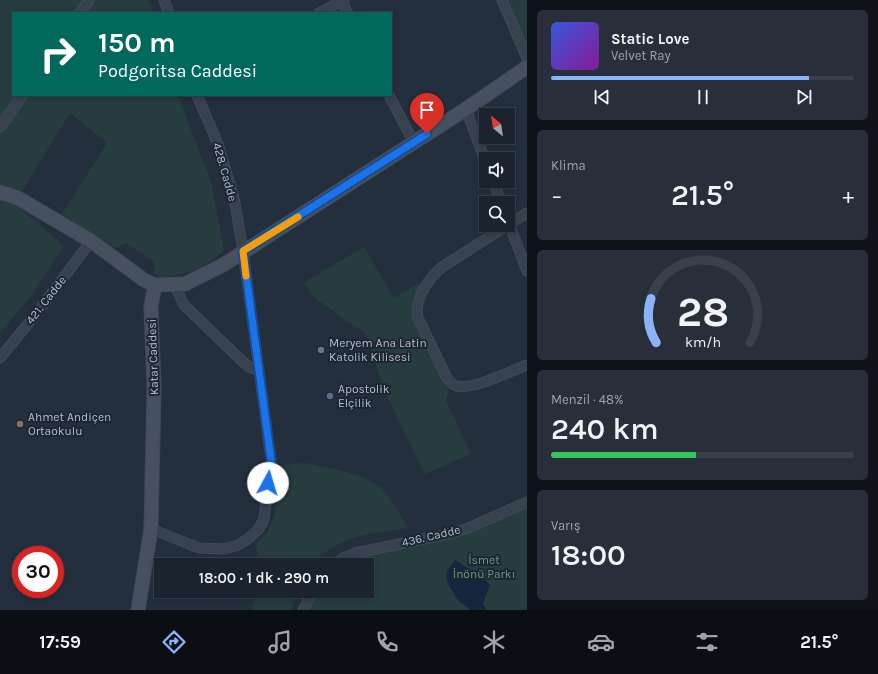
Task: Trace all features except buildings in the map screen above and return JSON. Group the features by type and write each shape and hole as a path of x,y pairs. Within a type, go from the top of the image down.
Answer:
{"main road":[{"path":"0,192 18,198 91,241 144,280 155,285 185,284 223,265 466,110 527,67"},
{"name":"Katar Caddesi","path":"138,610 151,529 154,388 151,306 155,285"}],"street":[{"path":"81,12 89,0"},
{"path":"164,0 169,12"},
{"path":"321,12 342,0 348,12"},
{"path":"502,0 527,58"},
{"path":"0,127 22,96"},
{"name":"428. Cadde","path":"151,529 199,548 224,549 238,545 258,530 264,519 271,460 243,251 231,190 218,144 197,96"},
{"path":"390,96 414,143"},
{"path":"466,110 482,152"},
{"path":"515,220 527,213"},
{"path":"495,232 433,274 424,288 418,303 418,318 447,378 455,386 469,386 527,365"},
{"path":"512,232 527,271"},
{"name":"421. Cadde","path":"0,358 33,318 91,241"},
{"path":"174,284 180,299 189,311 249,367 258,370"},
{"name":"436. Cadde","path":"343,558 355,553 444,535 466,529 527,502"},
{"path":"303,610 309,598"}],"green space":[{"path":"0,0 149,0 154,12 12,12 12,96 178,96 212,185 224,251 208,263 190,272 163,278 153,273 155,262 126,243 116,248 62,214 107,143 70,113 18,198 0,192"},
{"path":"502,0 527,0 527,58"},
{"path":"0,198 11,201 64,246 31,296 0,333"},
{"path":"364,247 394,298 417,284 424,288 417,308 451,383 446,400 471,454 425,474 383,388 367,335 312,296 304,282"},
{"path":"306,463 348,472 368,479 384,491 408,528 368,534 344,541 333,547 319,558 258,558 256,544 267,533 275,515 277,465"},
{"name":"İsmet İnönü Parkı","path":"527,502 527,610 303,610 309,598 374,598 374,558 343,558 444,535"},
{"path":"254,598 296,598 291,610 251,610"}],"water":[{"path":"455,560 484,579 490,585 483,603 486,610 470,610 455,596 449,584 447,571"}],"slow traffic":[{"path":"246,276 243,251 298,217"}],"place":[{"name":"Meryem Ana Latin Katolik Kilisesi","path":"321,350"},
{"name":"Apostolik Elçilik","path":"330,396"},
{"name":"Ahmet Andiçen Ortaokulu","path":"20,424"}],"route":[{"path":"268,483 271,460 243,251 427,134"}]}
